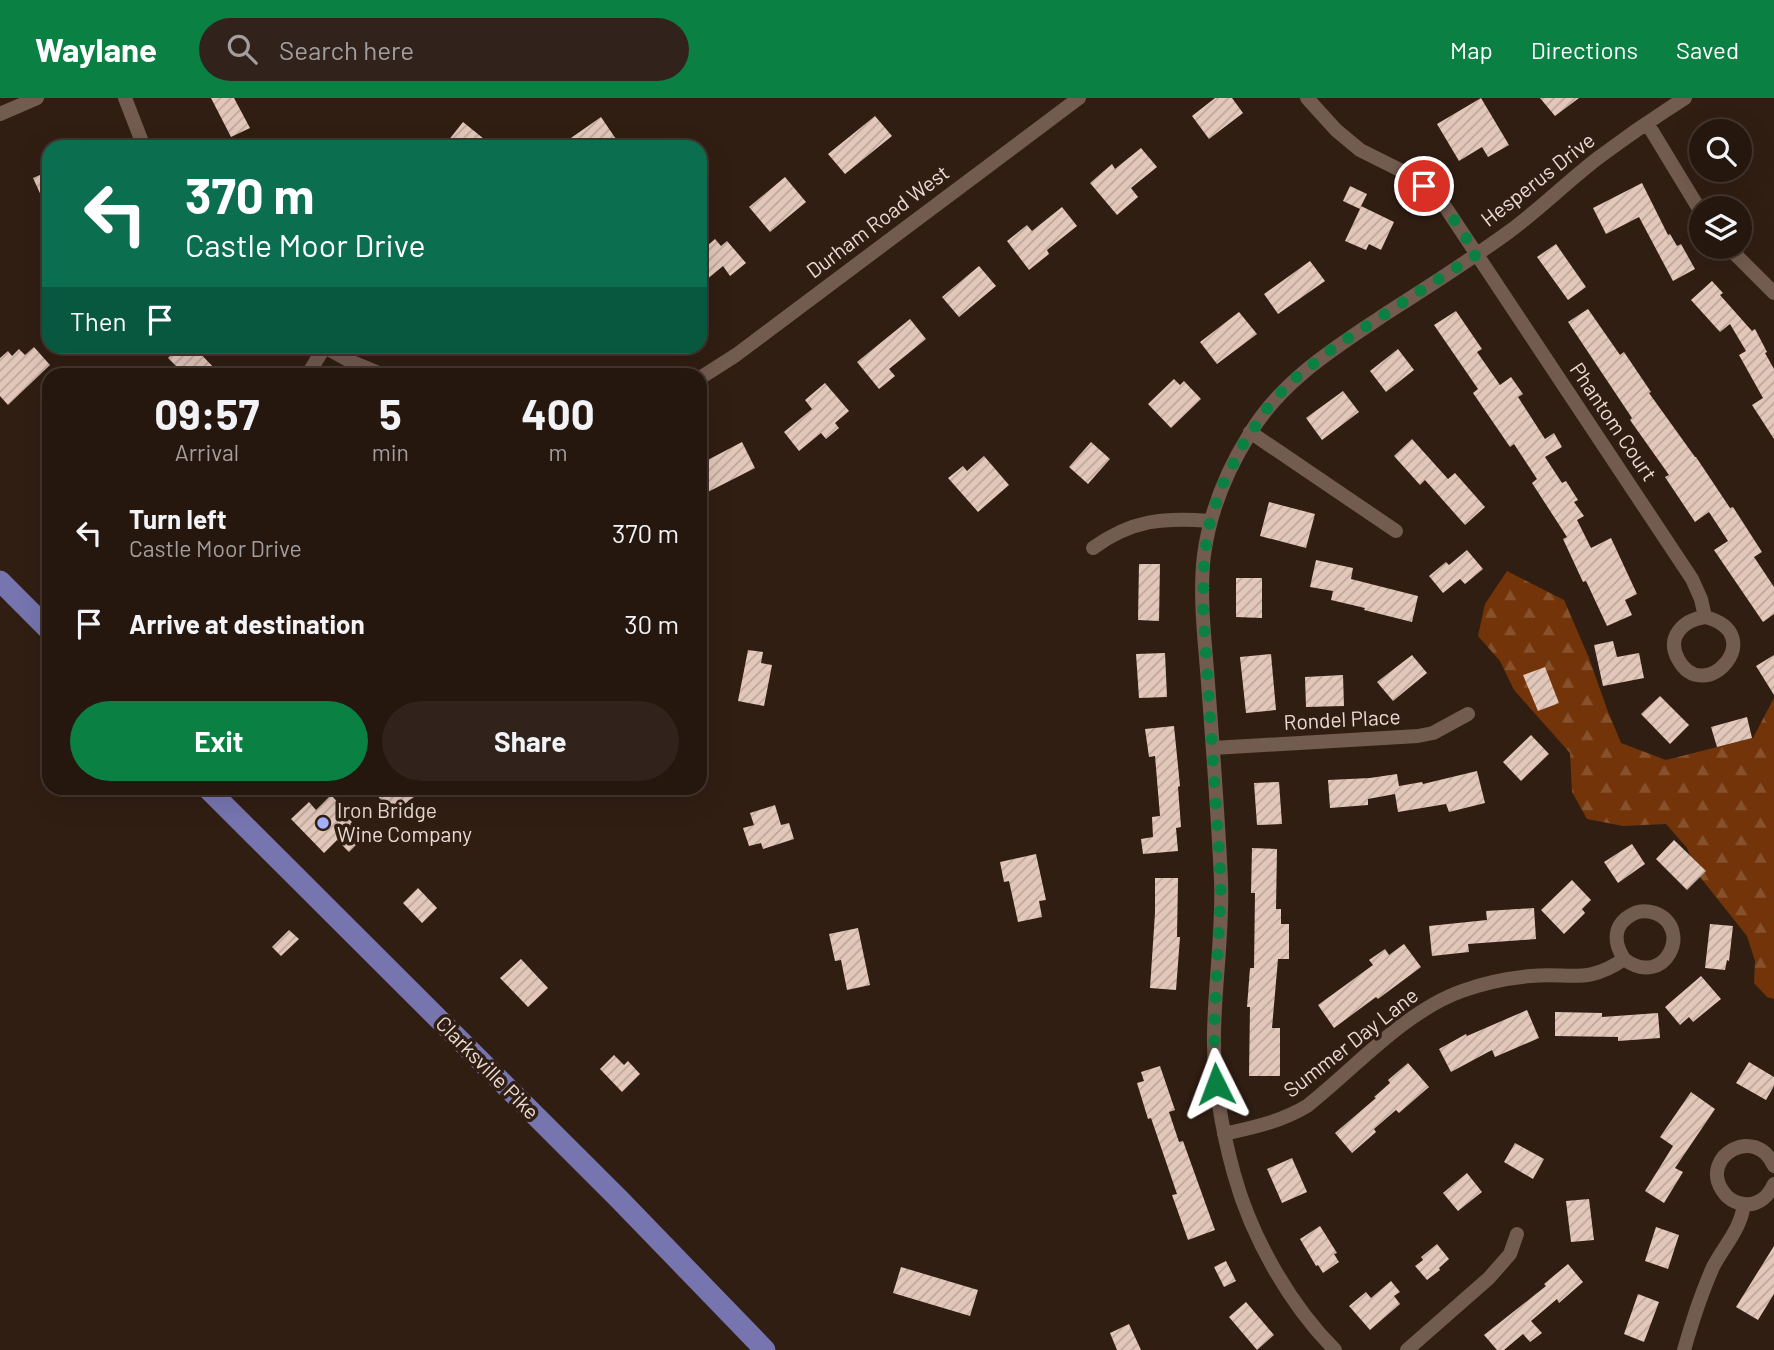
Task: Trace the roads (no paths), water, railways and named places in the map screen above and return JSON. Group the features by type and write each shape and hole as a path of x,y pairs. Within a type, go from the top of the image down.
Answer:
{"main road":[{"path":"0,581 42,623"},
{"name":"Clarksville Pike","path":"214,795 619,1199 765,1350"}],"street":[{"path":"0,114 37,98"},
{"path":"125,98 141,140"},
{"name":"Durham Road West","path":"707,373 736,355 1079,98"},
{"name":"Phantom Court","path":"1307,98 1336,131 1360,150 1402,171 1424,186 1446,208 1692,579 1705,617"},
{"name":"Hesperus Drive","path":"1335,1350 1303,1313 1248,1217 1224,1134 1218,1100 1214,1068 1214,1030 1221,884 1203,609 1204,558 1210,521 1221,488 1250,432 1290,382 1336,346 1514,228 1596,159 1685,98"},
{"path":"1647,123 1691,196"},
{"path":"1740,259 1774,293"},
{"path":"337,354 366,368"},
{"path":"1250,432 1396,531"},
{"path":"1093,548 1118,533 1147,522 1180,519 1210,521"},
{"path":"1705,617 1717,620 1726,627 1733,645 1730,658 1724,667 1714,673 1701,675 1683,666 1677,657 1675,646 1676,637 1684,625 1692,619 1705,617"},
{"name":"Rondel Place","path":"1213,748 1418,737 1433,733 1468,713"},
{"path":"1635,912 1652,912 1669,924 1673,945 1668,957 1659,965 1648,969 1638,968 1623,959 1618,951 1616,938 1624,919 1635,912"},
{"name":"Summer Day Lane","path":"1224,1134 1267,1125 1289,1117 1307,1106 1408,1022 1460,992 1531,975 1591,975 1604,972 1623,959"},
{"path":"1774,1166 1760,1149 1751,1146 1733,1149 1725,1154 1719,1164 1717,1177 1726,1195 1733,1201 1744,1204 1761,1200 1770,1193 1774,1184"},
{"path":"1684,1350 1704,1289 1714,1265 1737,1228 1744,1204"},
{"path":"1406,1350 1489,1278 1510,1254 1517,1234"}],"place":[{"name":"Iron Bridge Wine Company","path":"323,823"}]}
